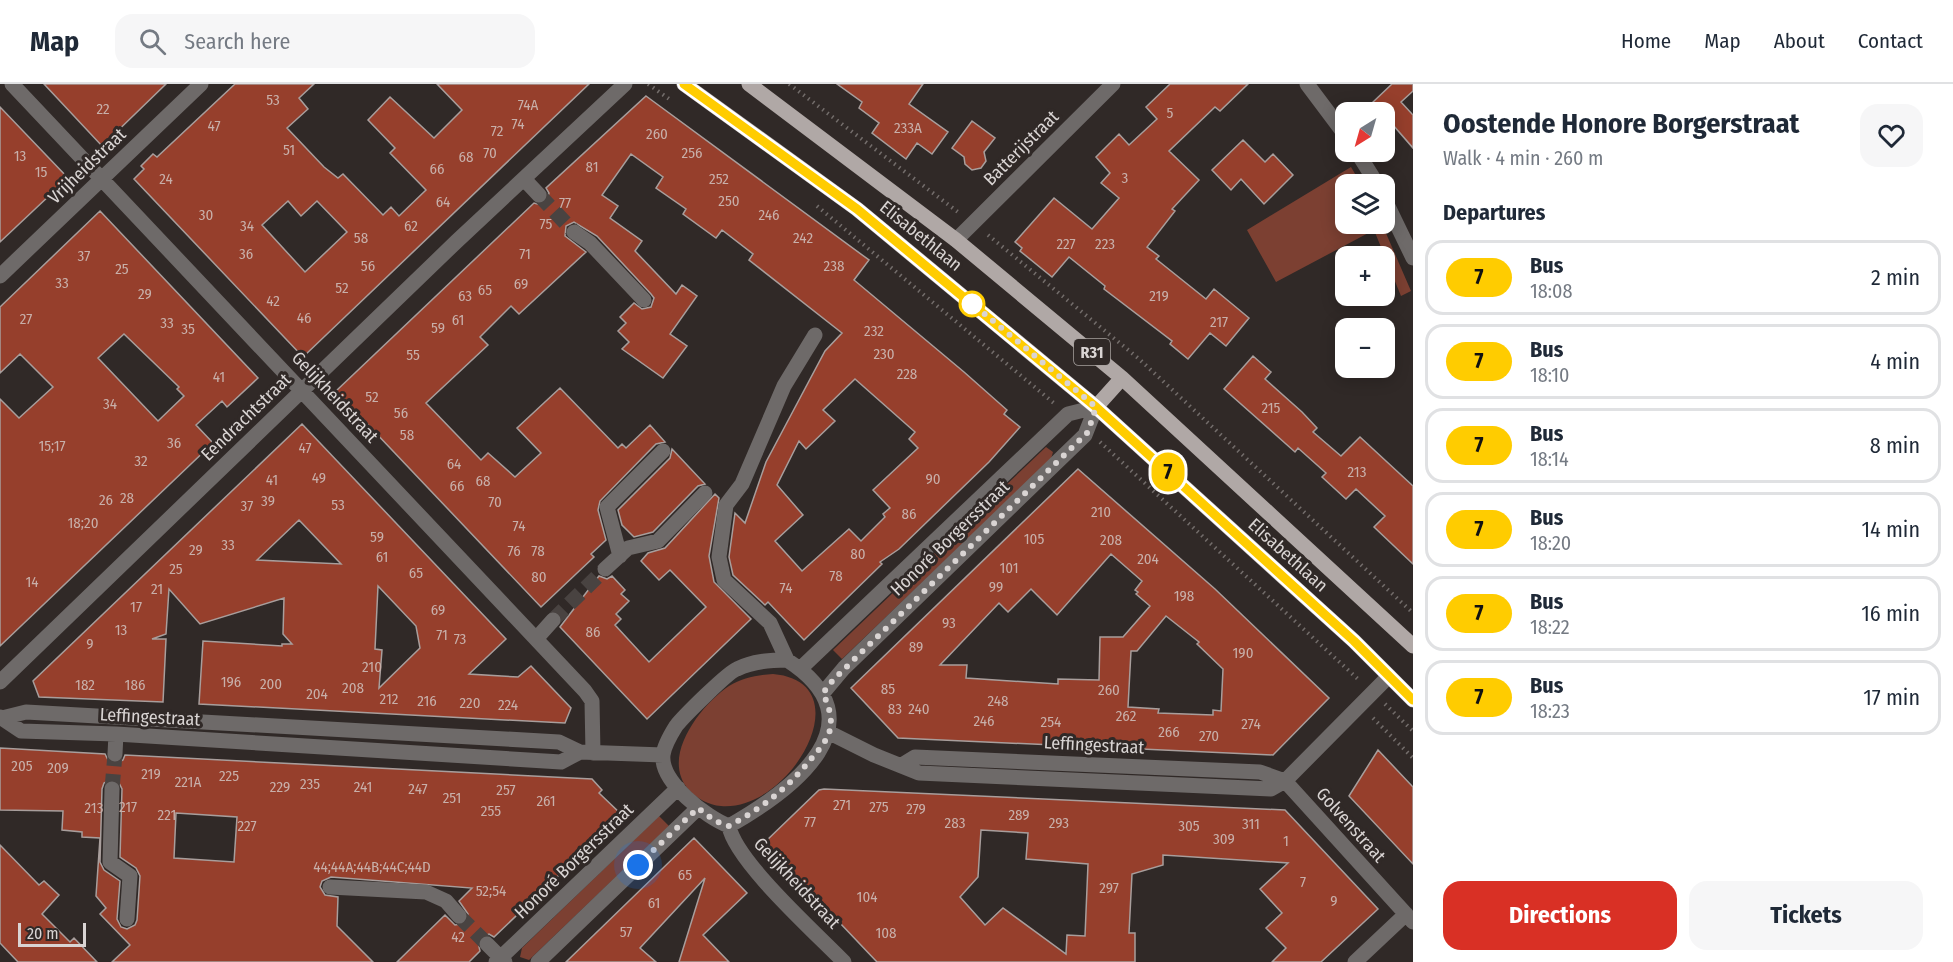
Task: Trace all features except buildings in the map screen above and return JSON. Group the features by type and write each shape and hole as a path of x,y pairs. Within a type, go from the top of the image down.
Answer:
{"main road":[{"name":"Elisabethlaan","path":"684,84 857,209 1096,407 1413,700"},
{"name":"Elisabethlaan","path":"749,84 956,240 1122,378 1413,646"},
{"name":"Honoré Borgersstraat","path":"1096,407 1122,378"}],"street":[{"name":"Gelijkheidstraat","path":"12,84 592,701 587,753"},
{"name":"Vrijheidstraat","path":"0,276 201,84"},
{"name":"Eendrachtstraat","path":"0,682 302,390 625,84"},
{"name":"Batterijstraat","path":"956,240 1113,84"},
{"path":"1307,84 1335,121"},
{"path":"524,179 539,195"},
{"path":"1395,221 1413,258"},
{"path":"574,232 590,243 644,300"},
{"path":"787,660 762,661 735,669 677,724 663,755 664,769 678,788 715,821 729,826 768,803 791,783 830,733 831,712 823,693 801,669 787,660 770,622 724,580 719,557 726,505 742,484 784,386 815,335"},
{"name":"Honoré Borgersstraat","path":"801,669 1068,414 1096,407"},
{"name":"Honoré Borgersstraat","path":"823,693 844,668 1088,432 1096,407"},
{"path":"620,556 607,507 663,451"},
{"path":"605,568 628,548 658,541 705,493"},
{"path":"536,639 553,620"},
{"path":"1285,781 1389,676"},
{"name":"Leffingestraat","path":"1,718 26,712 559,742 587,753 663,755"},
{"name":"Leffingestraat","path":"1,718 21,731 116,734 561,762 587,753"},
{"path":"299,745 300,728"},
{"name":"Leffingestraat","path":"830,733 883,760 919,773 1271,789 1285,781"},
{"path":"115,754 116,734"},
{"name":"Golvenstraat","path":"1285,781 1409,918"},
{"name":"Honoré Borgersstraat","path":"501,960 678,788"},
{"path":"112,789 110,862 130,876 127,919"},
{"path":"538,962 698,808"},
{"name":"Gelijkheidstraat","path":"729,826 731,838 752,865 844,962"},
{"path":"330,887 426,892 446,901 459,916"},
{"path":"1355,962 1409,918"},
{"path":"487,944 501,960"}],"path":[{"path":"648,84 678,105"},
{"path":"813,203 1068,414"},
{"path":"1088,432 1413,731"},
{"path":"1360,705 1413,758"}],"shaded area":[{"path":"1351,167 1355,174 1339,174"},
{"path":"1335,177 1335,234 1366,234 1344,246 1335,246 1335,251 1276,282 1247,230"},
{"path":"1376,234 1386,234 1392,246 1381,246"},
{"path":"1395,254 1411,291 1401,296 1395,281"},
{"path":"1046,447 1053,452 1051,459 842,659 833,650"},
{"path":"773,674 800,682 813,699 815,721 807,745 792,769 771,789 747,802 721,806 704,801 689,790 681,777 679,762 681,747 688,732 707,705 729,686 750,677"},
{"path":"659,816 669,826 529,960 520,957 522,948"}],"tunnel":[{"path":"539,195 574,232"},
{"path":"553,620 605,569"},
{"path":"112,789 115,754"},
{"path":"459,916 487,944"}],"bus line":[{"name":"7","path":"684,84 857,209 1096,407 1354,641 1413,700"}],"route":[{"path":"638,865 698,808 715,821 729,826 768,803 791,783 830,733 831,712 823,693 833,680 1088,432 1096,407 968,300 972,304"}]}
